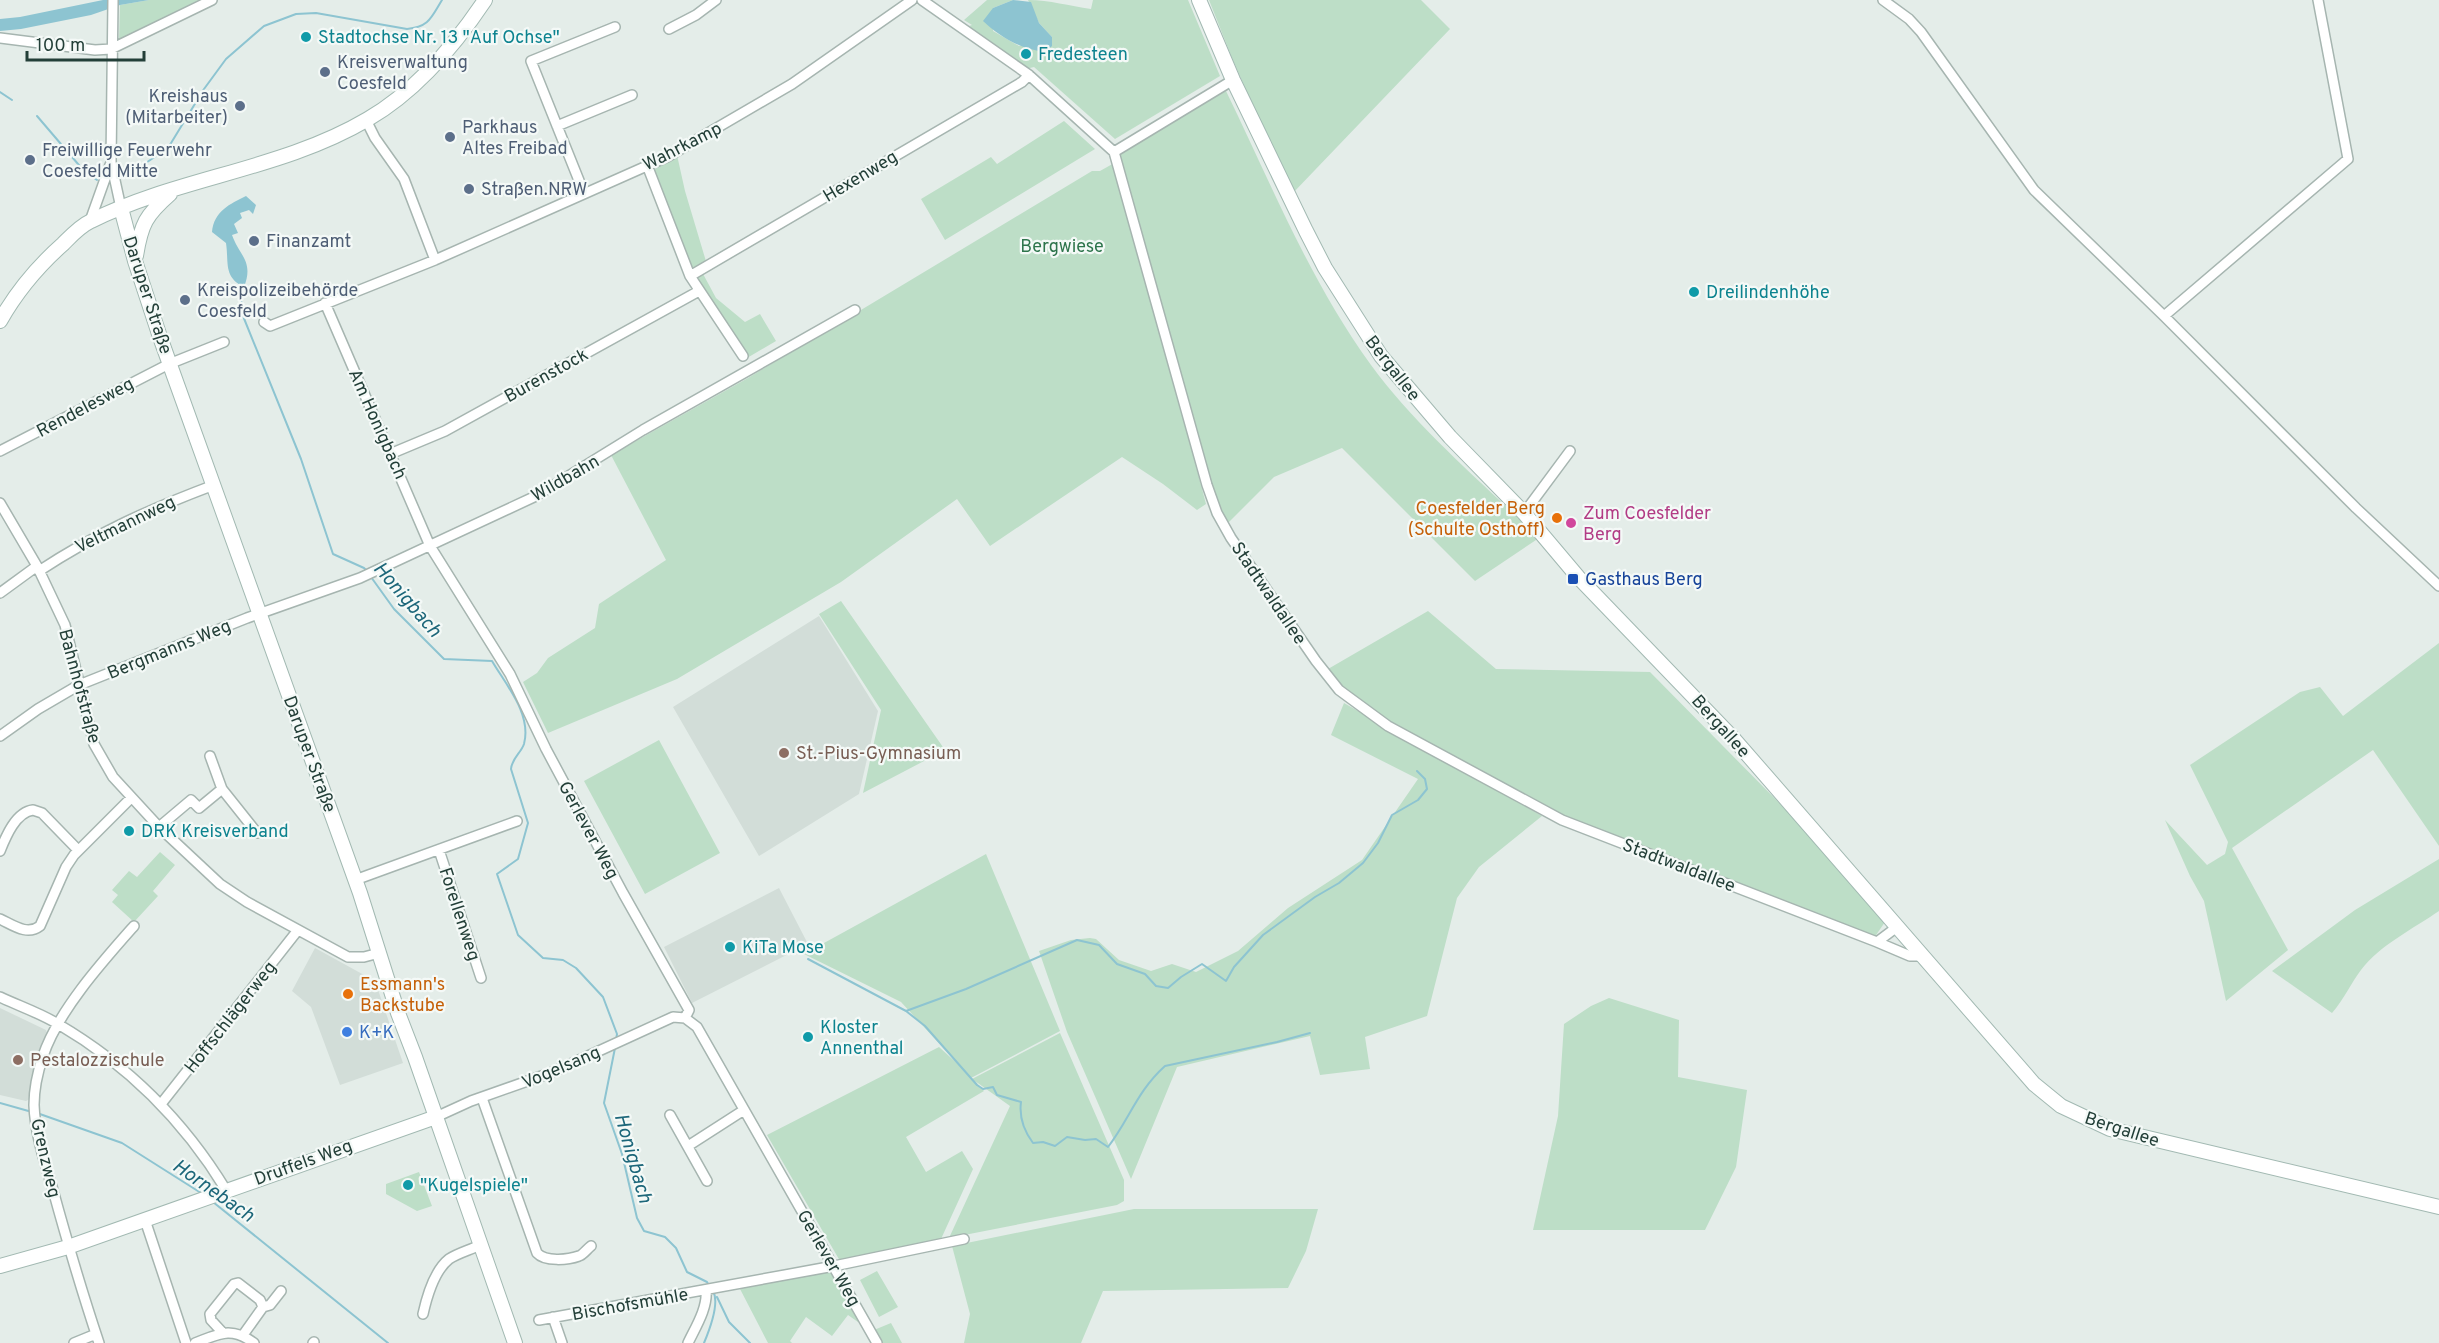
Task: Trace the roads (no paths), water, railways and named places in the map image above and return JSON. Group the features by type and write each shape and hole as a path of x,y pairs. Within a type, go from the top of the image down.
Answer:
{"street":[{"name":"Daruper Straße","path":"113,0 111,162 135,261 355,880 514,1343"},
{"path":"0,38 111,50 212,0"},
{"path":"0,321 18,291 37,268 90,221 175,190 297,153 366,120 398,97 430,69 466,27 485,0"},
{"path":"669,29 696,15 716,0"},
{"name":"Wahrkamp","path":"264,322 270,327 435,260 667,157 758,106 855,42 912,0"},
{"path":"922,0 1029,75 1114,152 1233,80"},
{"name":"Bergallee","path":"1199,0 1233,80 1325,268 1381,356 1450,437 1524,513 1596,596 1727,731 2034,1084 2061,1106 2110,1129 2439,1208"},
{"path":"1883,0 1921,32 2034,190 2356,508 2439,586"},
{"path":"2164,316 2348,159 2318,0"},
{"path":"584,193 531,61 615,27"},
{"name":"Hexenweg","path":"690,276 1022,82 1029,75"},
{"path":"557,126 632,95"},
{"path":"366,120 375,138 404,179 435,260"},
{"name":"Stadtwaldallee","path":"1114,152 1207,485 1217,513 1278,609 1339,690 1388,726 1500,789 1562,820 1910,956 1922,956"},
{"name":"Daruper Straße","path":"90,221 111,162"},
{"path":"647,165 690,276 743,356"},
{"path":"135,261 143,222 152,209 175,190"},
{"name":"Burenstock","path":"390,454 445,431 699,291"},
{"name":"Am Honigbach","path":"325,303 430,546"},
{"name":"Wildbahn","path":"260,615 360,578 536,496 643,430 855,310"},
{"path":"170,364 224,342"},
{"name":"Rendelesweg","path":"0,451 170,364"},
{"path":"1524,513 1570,451"},
{"name":"Veltmannweg","path":"0,594 38,568 102,532 152,508 214,485"},
{"name":"Bahnhofstraße","path":"0,503 38,568 65,625 94,744 113,777 191,859 233,894 348,957 364,957 379,953"},
{"name":"Gerlever Weg","path":"430,546 515,681 550,758 689,1010 685,1018 697,1027 877,1343"},
{"name":"Bergmanns Weg","path":"0,736 38,709 79,685 172,647 260,615"},
{"path":"210,756 222,789 257,833"},
{"path":"159,827 191,800 199,808 222,789"},
{"path":"0,919 22,930 36,929 44,920 66,867 78,850 131,798"},
{"path":"0,850 17,820 23,813 33,810 42,813 78,850"},
{"name":"Forellenweg","path":"355,880 517,821"},
{"name":"Forellenweg","path":"438,850 481,978"},
{"name":"Grenzweg","path":"98,1339 68,1247 35,1120 34,1103 41,1063 58,1024 95,972 134,926"},
{"path":"1877,942 1897,927"},
{"name":"Hoffschlägerweg","path":"161,1104 298,930"},
{"path":"0,997 58,1024 120,1068 161,1104 206,1157 221,1192"},
{"name":"Vogelsang","path":"436,1117 553,1072 673,1017 685,1018"},
{"path":"482,1098 537,1253 541,1258 547,1259 580,1256 591,1246"},
{"path":"687,1146 744,1110"},
{"path":"670,1115 707,1181"},
{"name":"Druffels Weg","path":"0,1266 68,1247 436,1117"},
{"path":"145,1220 186,1343"},
{"name":"Bischofsmühle","path":"539,1320 711,1290 964,1239"},
{"path":"423,1314 426,1297 443,1265 453,1257 480,1245"},
{"path":"223,1333 210,1317 234,1284 238,1283 260,1300 263,1308"},
{"path":"243,1335 263,1308 270,1305 281,1290"},
{"name":"Bischofsmühle","path":"688,1343 711,1290"},
{"name":"Bischofsmühle","path":"553,1317 562,1343"},
{"path":"195,1343 223,1333 236,1332 254,1343"},
{"path":"74,1343 98,1339"}],"water":[{"path":"103,0 149,0 120,5 91,15 0,31 0,19"},
{"path":"1013,0 1031,2 1039,23 1052,37 1052,46 1045,52 1028,49 1012,42 983,21 993,8"},
{"path":"246,196 256,205 253,214 249,210 240,213 242,218 234,224 238,233 232,235 247,265 244,287 237,283 230,274 226,243 212,232 219,213"}],"waterway":[{"path":"128,175 168,148 204,89 226,59 264,26 296,14 316,13 407,29 414,28 425,24 442,0"},
{"path":"0,92 12,100"},
{"path":"37,116 84,171 97,180"},
{"name":"Honigbach","path":"239,285 243,316 301,459 333,554 368,572"},
{"name":"Honigbach","path":"371,577 394,609 444,659 492,661 516,700 521,711 525,733 524,744 511,769 528,823 518,859 497,874 518,935 543,958 563,960 576,968 603,997 617,1034 616,1040"},
{"path":"808,959 906,1011 966,989 1077,940 1099,945 1117,964 1145,974 1156,986 1168,988 1202,964 1226,981 1234,967 1263,935 1315,897 1339,883 1363,863 1378,843 1392,815 1418,800 1427,789 1425,779 1417,771"},
{"path":"906,1011 925,1026 977,1085 983,1089 993,1087 997,1095 1021,1102 1023,1124 1033,1143 1043,1142 1055,1146 1067,1137 1096,1139 1108,1147 1147,1085 1165,1066 1310,1033"},
{"name":"Honigbach","path":"615,1048 604,1103 622,1154 637,1218 644,1231 665,1237 676,1248 687,1272 707,1282 710,1287"},
{"name":"Hornebach","path":"0,1103 32,1112"},
{"name":"Hornebach","path":"37,1113 122,1143 201,1193"},
{"name":"Hornebach","path":"213,1202 388,1343"},
{"name":"Honigbach","path":"704,1343 715,1310 713,1291"},
{"name":"Honigbach","path":"717,1297 729,1322 750,1343"}],"place":[{"name":"Stadtochse Nr. 13 \"Auf Ochse\"","path":"306,37"},
{"name":"Fredesteen","path":"1026,54"},
{"name":"Kreisverwaltung Coesfeld","path":"325,72"},
{"name":"Kreishaus (Mitarbeiter)","path":"240,106"},
{"name":"Parkhaus Altes Freibad","path":"450,137"},
{"name":"Freiwillige Feuerwehr Coesfeld Mitte","path":"30,160"},
{"name":"Straßen.NRW","path":"469,189"},
{"name":"Finanzamt","path":"254,241"},
{"name":"Dreilindenhöhe","path":"1694,292"},
{"name":"Kreispolizeibehörde Coesfeld","path":"185,300"},
{"name":"Coesfelder Berg (Schulte Osthoff)","path":"1557,518"},
{"name":"Zum Coesfelder Berg","path":"1571,523"},
{"name":"Gasthaus Berg","path":"1573,579"},
{"name":"St.-Pius-Gymnasium","path":"784,753"},
{"name":"DRK Kreisverband","path":"129,831"},
{"name":"KiTa Mose","path":"730,947"},
{"name":"Essmann's Backstube","path":"348,994"},
{"name":"K+K","path":"347,1032"},
{"name":"Kloster Annenthal","path":"808,1037"},
{"name":"Pestalozzischule","path":"18,1060"},
{"name":"\"Kugelspiele\"","path":"408,1185"}],"park label":[{"name":"Bergwiese","path":"1062,246"}]}
